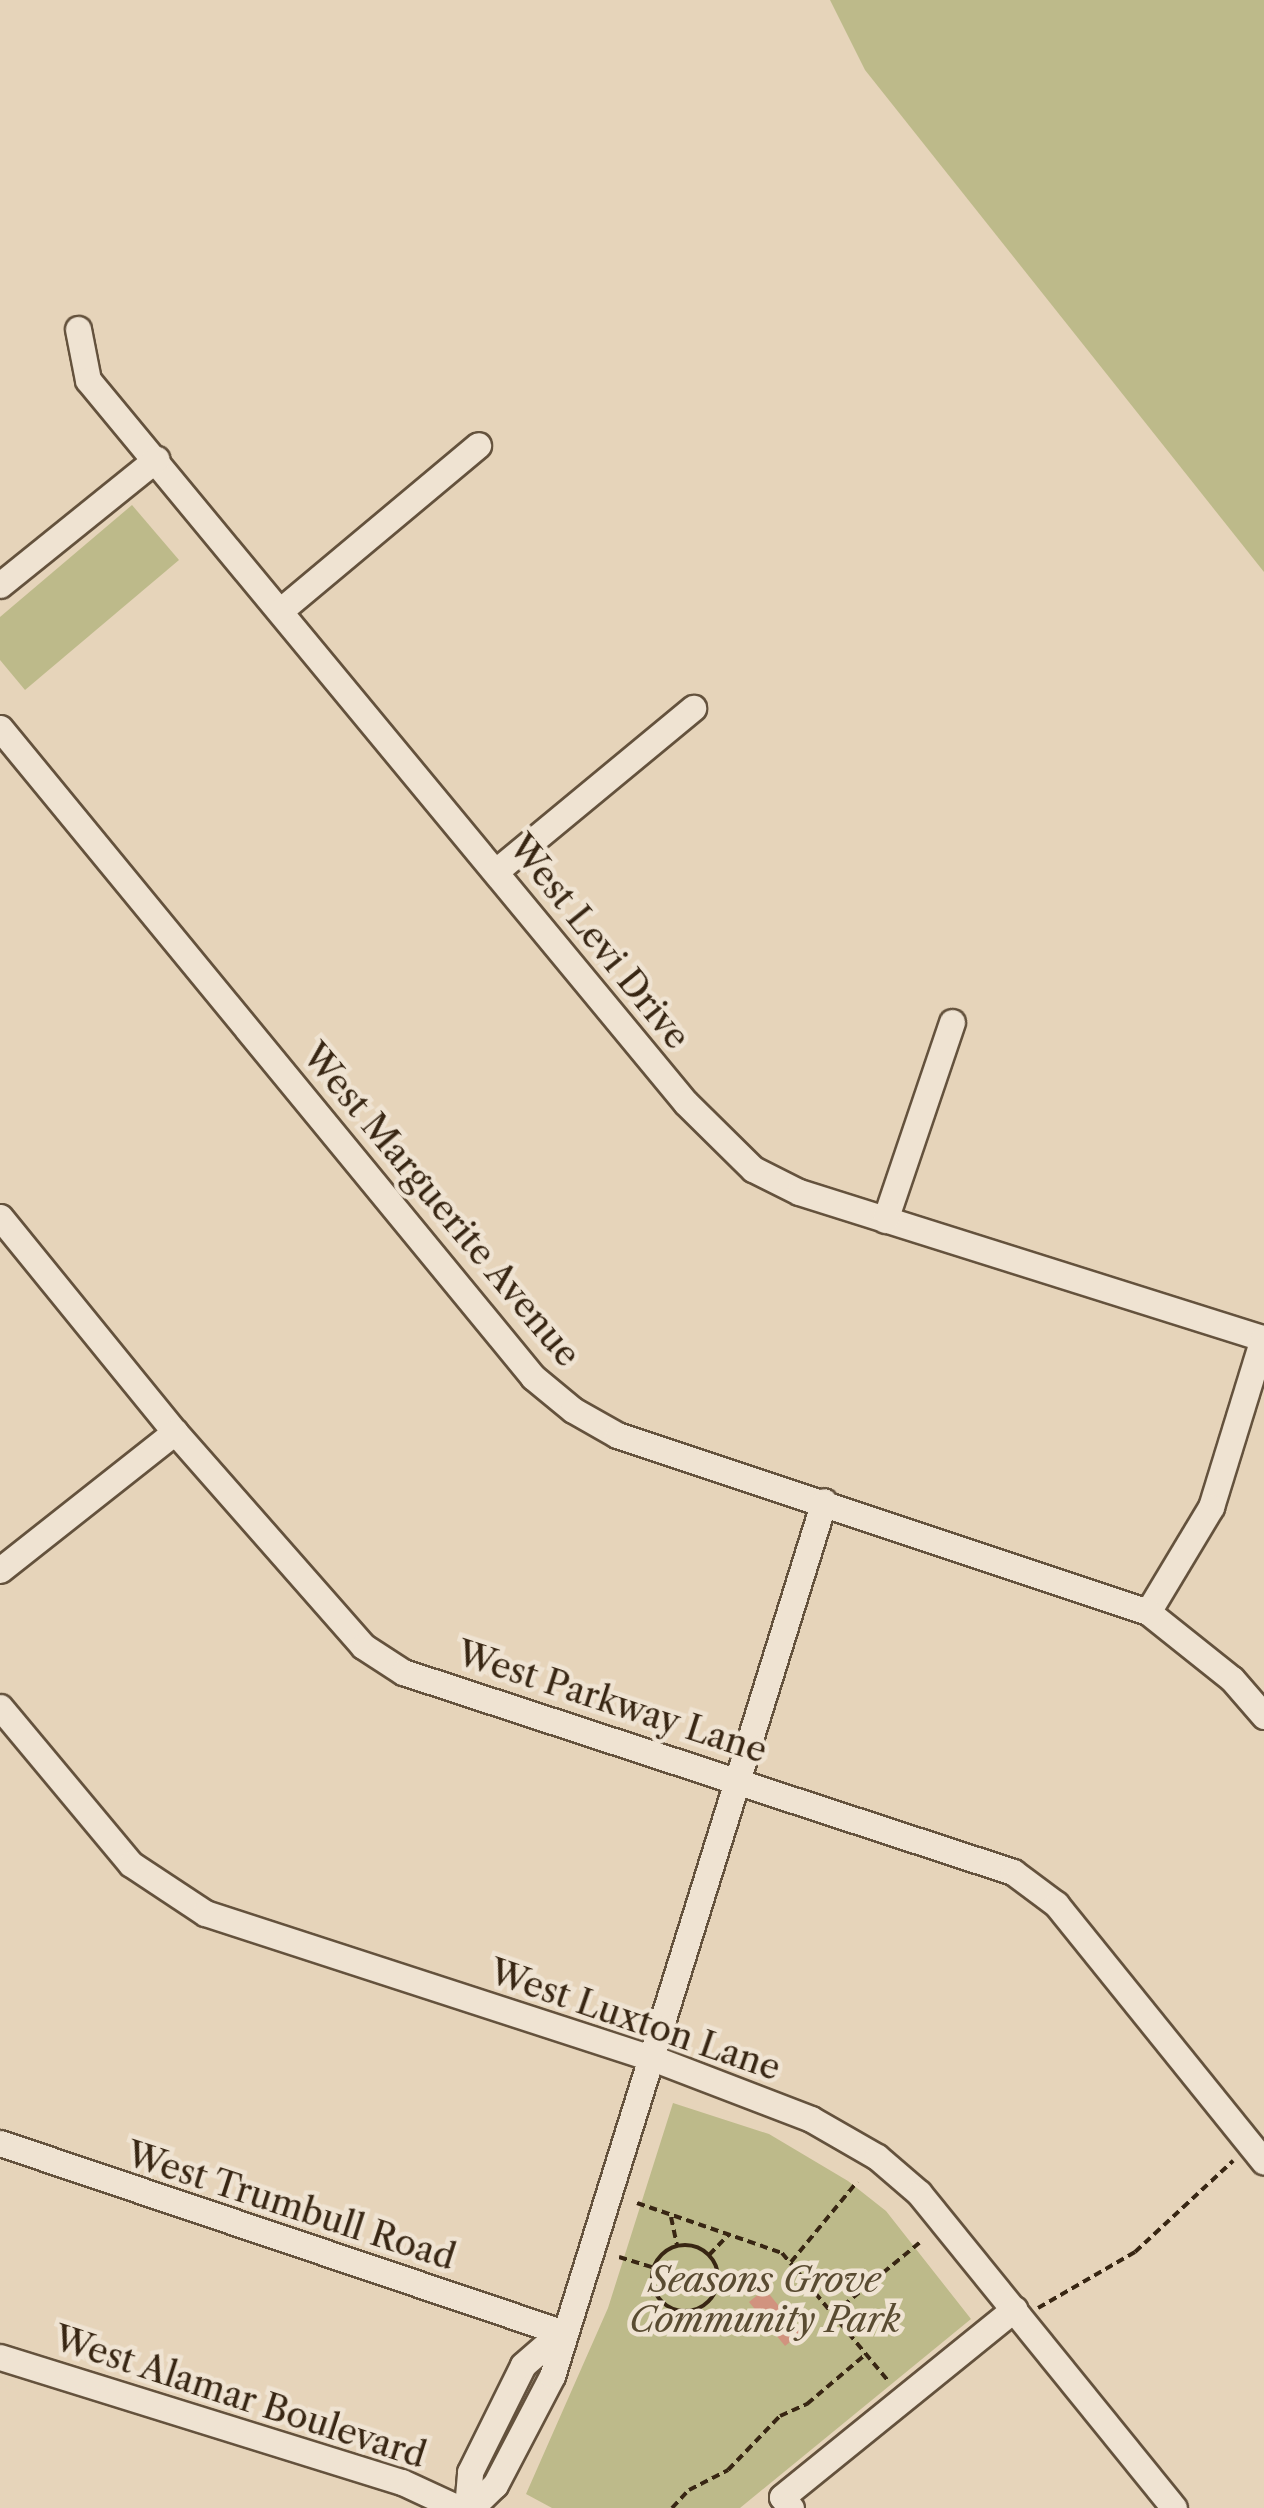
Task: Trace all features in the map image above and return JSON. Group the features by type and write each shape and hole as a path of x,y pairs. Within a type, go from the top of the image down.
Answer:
{"street":[{"name":"West Levi Drive","path":"78,329 88,380 718,1139 752,1169 799,1192 1263,1338"},
{"path":"282,610 478,445"},
{"path":"0,585 156,459"},
{"path":"496,871 694,708"},
{"name":"West Marguerite Avenue","path":"0,728 532,1377 617,1434 1148,1612 1232,1679 1264,1716"},
{"path":"885,1220 952,1022"},
{"name":"West Parkway Lane","path":"0,1217 330,1614 402,1672 741,1779 1013,1872 1056,1904 1258,2154"},
{"path":"1148,1612 1211,1507 1263,1338"},
{"path":"0,1570 175,1432"},
{"path":"469,2508 470,2472 523,2364 561,2332 655,2059 824,1501"},
{"name":"West Luxton Lane","path":"0,1706 131,1864 205,1913 655,2059 811,2119 877,2157 918,2193 1174,2508"},
{"name":"West Trumbull Road","path":"0,2143 561,2332"},
{"path":"786,2503 1014,2310"},
{"name":"West Alamar Boulevard","path":"0,2357 402,2482 458,2508"}],"path":[{"path":"1034,2335 1046,2325 1034,2310 1135,2252 1258,2154"},
{"path":"791,2262 858,2182"},
{"path":"637,2203 729,2234 791,2262 890,2382"},
{"path":"671,2214 677,2246"},
{"path":"709,2255 729,2234"},
{"path":"833,2314 919,2243"},
{"path":"677,2246 709,2255"},
{"path":"677,2246 654,2268 653,2288 664,2305 695,2310 717,2288 709,2255"},
{"path":"619,2257 654,2268"},
{"path":"672,2508 690,2490 728,2470 780,2416 807,2404 866,2354"}],"green space":[{"path":"830,0 1264,0 1264,572 865,70"},
{"path":"132,505 179,560 25,690 0,660 0,617"},
{"name":"Seasons Grove Community Park","path":"673,2103 769,2134 848,2181 886,2211 971,2319 740,2508 552,2508 526,2494 608,2308"}],"building":[{"path":"765,2289 801,2333 785,2346 749,2302"}]}
